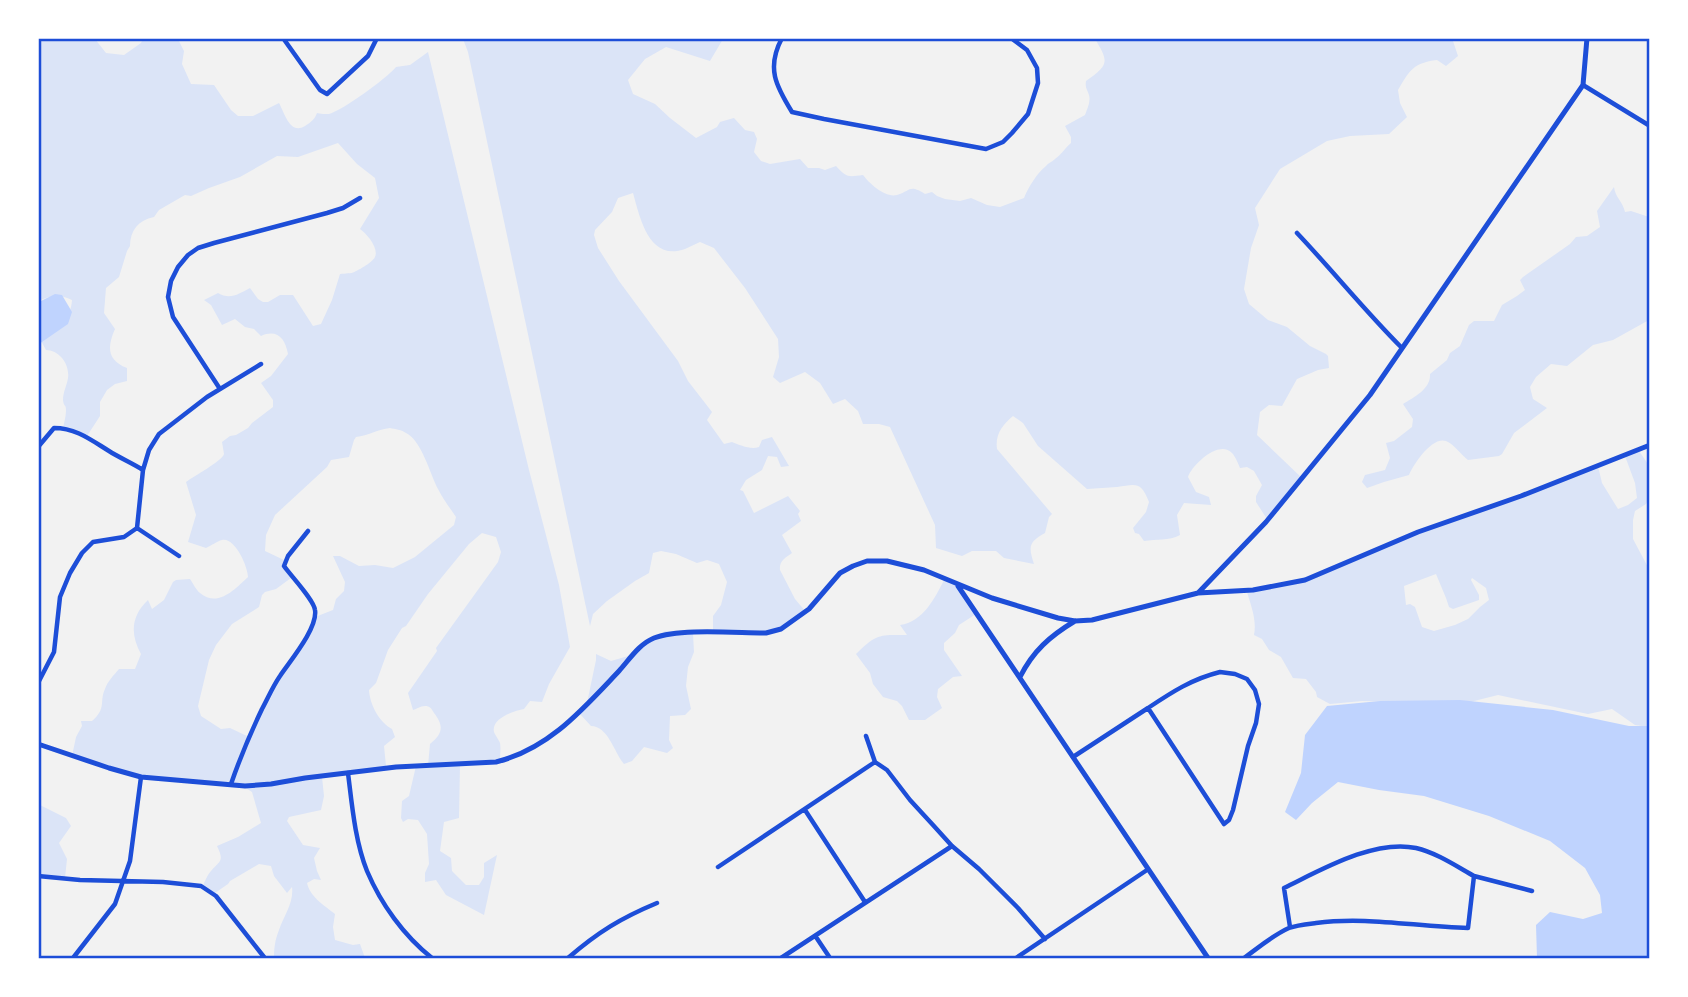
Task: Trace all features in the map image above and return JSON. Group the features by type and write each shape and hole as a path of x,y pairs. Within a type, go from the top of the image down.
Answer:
{"street":[{"path":"283,38 320,90 327,94 368,56 377,38"},
{"path":"782,38 773,67 778,90 792,112 986,149 1003,142 1027,114 1038,83 1037,68 1027,50 1011,38"},
{"path":"1198,593 1266,522 1364,403 1583,85 1587,38"},
{"path":"1583,85 1650,126"},
{"path":"220,389 173,317 168,297 171,281 178,267 198,248 327,213 360,198"},
{"path":"1297,233 1402,348"},
{"path":"38,683 54,652 60,597 69,573 93,542 124,537 137,528 144,470 149,450 159,434 207,397 261,364"},
{"path":"38,447 54,428 63,428 87,436 144,470"},
{"path":"38,744 141,777 231,784 271,784 396,767 496,762 534,748 554,735 651,639 669,634 766,633 781,629 809,609 840,573 865,562 887,561 924,570 992,598 1058,618 1092,620 1198,593 1253,590 1305,580 1418,532 1521,496 1650,445"},
{"path":"137,528 178,556"},
{"path":"231,784 245,744 277,679 302,645 315,618 315,607 311,599 284,566 288,556 308,531"},
{"path":"957,584 1208,958"},
{"path":"1020,677 1036,650 1075,621"},
{"path":"1073,757 1148,708 1176,690 1200,677 1220,673 1235,674 1247,679 1255,690 1259,704 1256,723 1233,810 1224,824 1148,708"},
{"path":"866,736 875,762 887,770 952,846 979,869 1045,939"},
{"path":"718,867 875,762"},
{"path":"348,773 357,834 366,869 382,900 405,933 432,958"},
{"path":"73,958 115,904 130,861 141,777"},
{"path":"805,810 865,902"},
{"path":"781,958 952,846"},
{"path":"1290,927 1284,888 1364,852 1396,846 1417,848 1474,876 1532,891"},
{"path":"1016,958 1147,870"},
{"path":"38,876 123,882 163,881 201,886 216,896 264,957"},
{"path":"1244,958 1290,927 1346,920 1468,928 1474,876"},
{"path":"568,958 618,920 657,903"},
{"path":"816,937 830,958"}],"shaded area":[{"path":"1452,38 1458,56 1446,66 1437,60 1422,63 1406,77 1398,90 1400,103 1407,117 1389,134 1350,136 1327,141 1280,169 1255,208 1259,225 1251,248 1244,289 1249,304 1268,320 1287,327 1310,346 1328,356 1329,368 1297,379 1282,406 1269,405 1260,412 1257,435 1303,479 1267,519 1256,502 1262,485 1254,471 1247,467 1240,468 1233,454 1227,450 1213,451 1200,460 1188,477 1196,492 1209,497 1211,505 1184,503 1177,515 1180,535 1171,538 1144,541 1135,533 1133,528 1146,512 1149,502 1140,487 1133,485 1087,489 1038,446 1023,423 1013,416 1000,431 997,449 1052,514 1045,533 1031,545 1034,564 1004,558 996,551 972,551 962,556 936,548 935,525 890,427 863,424 858,411 845,399 833,404 820,383 805,372 780,383 773,377 779,357 778,339 745,288 714,248 700,242 685,249 663,249 648,235 633,193 618,198 612,212 595,230 598,248 712,412 707,420 724,444 732,442 756,448 762,440 772,437 789,466 781,467 777,457 768,456 762,470 746,480 740,490 754,513 788,496 800,511 798,514 801,521 782,535 792,553 782,562 780,570 795,599 806,612 781,629 765,633 713,632 713,616 721,605 727,582 719,564 707,560 697,563 661,551 653,553 649,573 607,601 593,614 590,626 468,52 463,39 723,39 710,61 666,47 645,59 628,80 633,94 655,104 696,138 717,127 720,122 734,118 745,130 754,132 757,139 754,152 761,161 770,164 800,159 808,168 825,170 836,166 848,176 863,175 874,186 892,195 913,189 925,194 932,192 945,199 960,201 971,198 1000,207 1024,198 1039,173 1071,143 1065,126 1085,115 1090,100 1086,81 1103,67 1104,63 1103,53 1095,39"},
{"path":"38,39 95,39 106,53 124,55 143,39 178,39 184,51 182,64 191,84 214,85 238,116 253,116 279,103 295,128 311,122 317,113 329,114 344,107 396,67 410,65 428,52 559,585 570,647 542,702 530,701 524,709 504,716 496,723 494,732 500,743 500,761 460,765 459,818 444,822 440,851 451,858 452,871 466,885 479,885 484,877 484,863 497,855 484,915 446,895 436,880 425,882 429,864 427,834 418,820 408,819 403,822 401,818 402,801 409,796 416,766 428,766 430,744 441,729 429,707 413,710 408,693 437,651 436,648 498,562 501,552 496,537 482,533 469,544 402,628 388,650 376,683 369,690 376,712 392,729 395,737 384,746 386,766 322,777 324,796 321,810 289,817 287,821 303,845 320,848 314,858 321,880 314,879 307,883 314,897 335,914 335,940 360,944 365,958 274,958 277,937 290,904 292,887 287,893 274,876 271,866 259,864 215,893 202,887 220,860 217,846 261,823 252,792 233,782 143,778 72,756 76,737 82,726 81,721 92,721 100,712 103,694 109,681 119,669 135,669 141,654 135,639 134,625 142,606 148,600 152,609 164,600 176,580 190,579 200,593 213,599 226,595 248,577 240,554 227,540 206,548 188,542 196,515 186,482 222,457 222,442 248,428 273,407 273,400 261,383 271,376 288,354 285,343 276,334 261,336 235,319 222,325 211,305 204,300 218,293 230,296 250,288 263,302 280,295 293,295 313,326 321,324 340,274 352,273 375,257 374,246 360,229 379,198 375,178 357,164 338,143 298,157 277,156 240,177 191,196 185,195 139,224 132,236 119,277 106,288 104,313 115,329 110,352 120,365 127,368 127,381 115,384 107,390 100,402 100,416 87,436 63,428 67,368 59,355 46,350 40,339 57,328 66,318 72,300 56,296 39,301","holes":["392,428 404,432 417,443 440,493 456,517 454,525 415,557 393,568 359,566 340,556 333,556 345,582 344,591 336,599 333,610 315,617 301,646 275,680 247,736 230,728 221,729 201,716 198,706 209,660 216,645 232,624 259,607 265,592 276,589 291,578 284,560 265,551 266,535 275,515 327,467 331,460 349,457 356,437"]},
{"path":"1614,187 1625,212 1631,211 1649,217 1649,320 1613,340 1593,345 1567,366 1551,364 1536,377 1530,387 1533,399 1547,408 1514,433 1499,456 1468,460 1449,442 1441,441 1424,452 1409,475 1367,488 1362,482 1365,475 1385,470 1390,458 1386,443 1394,441 1412,427 1413,419 1403,404 1425,388 1430,374 1460,346 1469,325 1474,321 1494,321 1502,305 1525,290 1520,280 1523,277 1576,237 1587,236 1600,227 1597,211"},
{"path":"1639,451 1650,467 1649,499 1635,511 1633,520 1633,539 1649,569 1649,727 1635,725 1612,709 1588,714 1498,695 1453,703 1362,701 1330,704 1317,697 1306,679 1293,678 1281,657 1269,650 1262,639 1254,635 1254,618 1247,592 1304,581 1414,533 1598,466 1602,483 1618,509 1628,505 1637,498 1635,483 1625,456","holes":["1436,574 1449,607 1453,609 1479,600 1472,578 1486,588 1489,600 1468,619 1455,625 1434,631 1422,627 1415,607 1406,605 1404,586"]},
{"path":"944,580 955,584 976,614 959,625 944,643 944,650 962,676 953,677 938,689 937,697 942,708 925,720 909,720 897,701 883,697 856,654 879,637 907,635 900,625 922,614"},
{"path":"665,631 693,634 694,652 688,667 686,686 691,709 685,715 670,716 669,740 673,748 667,753 644,747 632,761 624,764 602,730 591,726 579,713 587,703 596,654 611,661 632,655"},
{"path":"38,804 66,818 71,826 59,843 67,859 65,878 39,877"}],"water":[{"path":"55,294 62,295 72,312 68,324 39,344 39,302"},
{"path":"1460,700 1553,710 1629,726 1649,726 1649,958 1537,958 1536,925 1550,912 1583,919 1602,913 1600,895 1585,868 1550,841 1489,816 1424,796 1338,782 1296,820 1285,812 1301,773 1305,735 1327,706 1380,701"}]}
